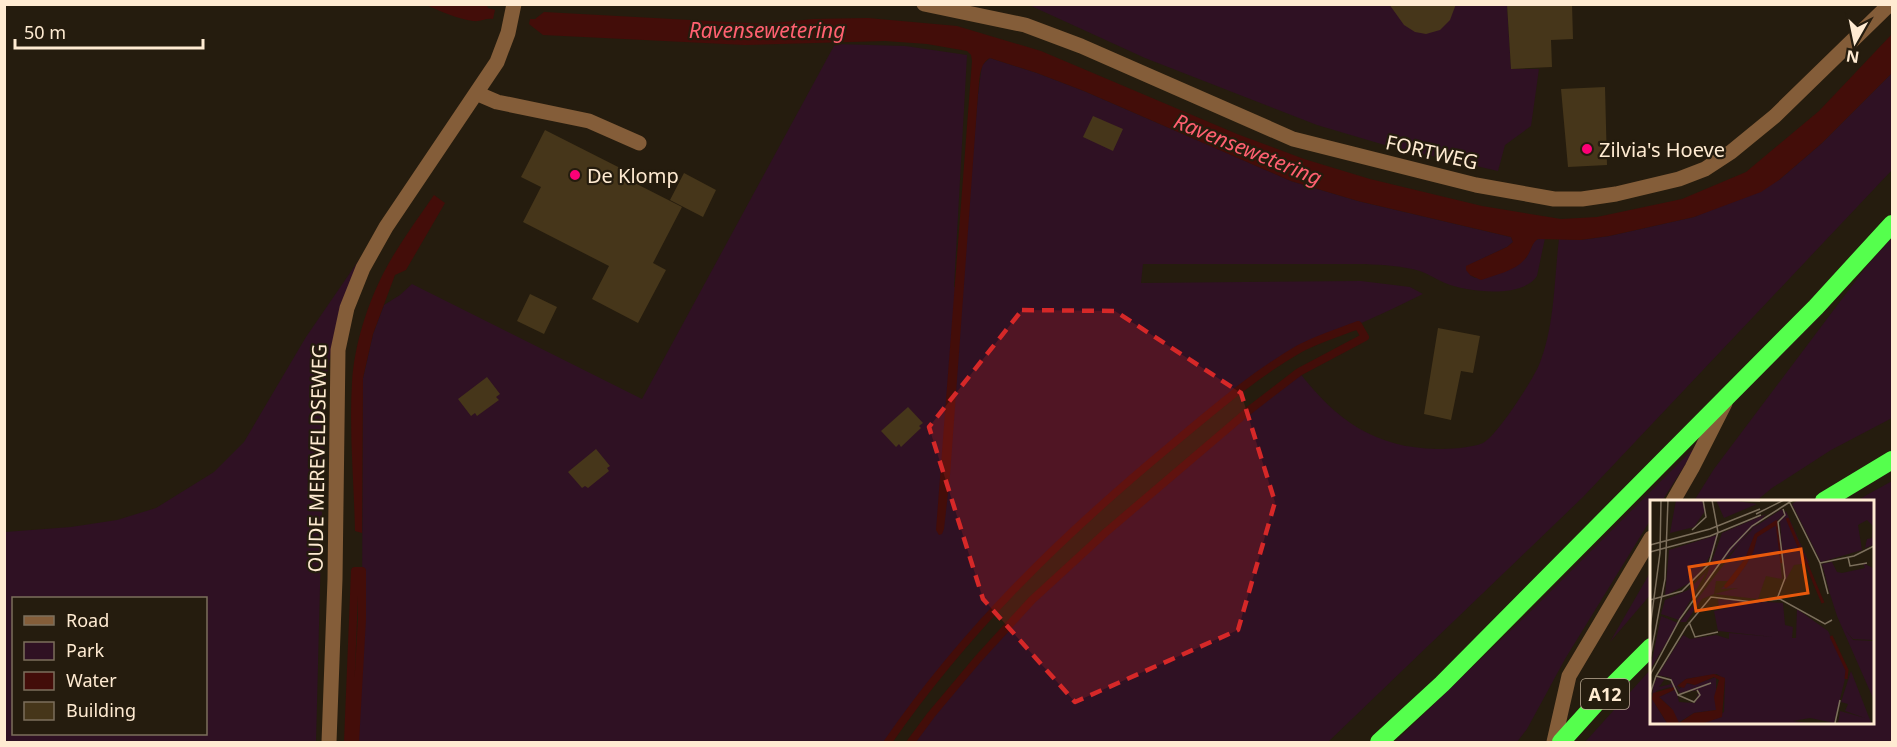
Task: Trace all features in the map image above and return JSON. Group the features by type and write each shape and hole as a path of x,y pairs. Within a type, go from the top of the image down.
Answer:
{"highway":[{"path":"1379,742 1442,684 1816,307 1893,224"},
{"path":"1826,500 1893,460"},
{"name":"A12","path":"1561,742 1650,648"}],"street":[{"name":"OUDE MEREVELDSEWEG","path":"329,742 335,579 338,350 347,308 363,267 386,227 497,62 508,33 514,4"},
{"name":"FORTWEG","path":"924,4 987,16 1036,29 1081,46 1293,139 1476,185 1554,199 1582,200 1679,179 1705,169 1731,152 1775,116 1890,4"},
{"path":"476,93 497,102 589,121 639,143"},
{"path":"1674,500 1730,392"},
{"path":"1554,742 1569,676 1650,540"}],"highlighted area":[{"path":"1022,310 1115,311 1241,393 1275,502 1238,630 1075,702 983,599 929,427"}],"green space":[{"path":"1029,5 1507,5 1511,69 1539,69 1531,126 1505,145 1498,171 1388,146 1317,125 1145,58"},
{"path":"835,44 905,46 967,55 954,287 962,286 978,94 982,65 990,58 1084,91 1291,181 1358,201 1511,237 1513,242 1507,247 1471,264 1470,275 1475,278 1526,258 1535,240 1545,238 1537,276 1530,283 1519,288 1494,292 1455,286 1420,271 1386,265 1143,264 1141,283 1361,281 1410,287 1423,294 1299,350 1248,384 1168,448 1091,515 1018,586 950,661 888,742 355,742 362,619 363,378 373,334 384,305 412,284 642,399"},
{"path":"1892,73 1892,170 1583,497 1328,742 911,742 984,651 1051,581 1111,528 1299,372 1327,404 1359,428 1376,437 1394,443 1437,449 1467,447 1483,443 1505,419 1539,365 1551,319 1559,239 1580,240 1609,236 1694,217 1779,180 1822,143"},
{"path":"1892,238 1892,418 1831,450 1757,500 1695,500 1714,469 1866,267"},
{"path":"372,241 335,331 325,385 316,742 5,742 5,532 71,527 117,520 156,508 214,472 244,442 306,337"},
{"path":"1699,443 1663,500 1650,500 1650,521 1565,659 1527,729 1517,742 1395,742 1534,608"},
{"path":"1892,481 1892,742 1585,742 1650,670 1650,723 1873,723 1873,500 1858,500"},
{"path":"1650,573 1650,595 1610,642"}],"water":[{"path":"426,5 487,5 488,8 495,10 493,19 473,21 455,17"},
{"name":"Ravensewetering","path":"544,12 764,24 813,19 868,18 957,26 1041,51 1237,134 1304,159 1370,179 1482,206 1561,219 1597,217 1682,199 1746,172 1819,111 1892,34 1892,73 1822,143 1779,180 1761,192 1694,217 1609,236 1580,240 1538,239 1527,257 1516,267 1481,280 1470,275 1466,266 1507,247 1513,242 1511,237 1358,201 1291,181 1084,91 990,58 983,64 980,78 950,475 944,529 939,535 936,530 971,55 967,51 927,44 885,41 745,45 543,35 529,24 530,19 535,19"},
{"path":"434,195 445,203 406,270 395,275 373,334 363,378 362,533 355,531 352,457 351,401 355,355 367,312 384,272 401,242"}],"building":[{"path":"1389,4 1456,4 1450,20 1440,30 1426,34 1415,32 1404,25"},
{"path":"1507,4 1572,4 1573,39 1551,40 1552,67 1511,69"},
{"path":"1605,87 1607,165 1568,167 1561,89"},
{"path":"1093,116 1123,129 1113,151 1083,137"},
{"path":"545,130 628,172 625,178 682,207 653,263 666,270 638,323 592,299 609,266 523,222 541,187 521,177"},
{"path":"684,173 716,190 703,217 670,200"},
{"path":"530,294 557,307 544,334 517,321"},
{"path":"1438,328 1480,336 1473,373 1461,371 1451,420 1424,414"},
{"path":"487,377 500,394 496,397 499,400 477,416 475,413 471,416 458,399"},
{"path":"908,407 923,423 919,426 921,428 901,447 899,444 896,447 881,431"},
{"path":"596,449 610,466 607,468 609,471 588,488 585,486 582,488 568,472"}],"waterway":[{"path":"888,742 918,700 983,622 1054,549 1129,481 1216,408 1265,371 1306,345 1358,325 1365,337 1299,372 1247,412 1105,533 1032,600 978,659 911,742"},
{"path":"348,742 355,571 362,571 362,619 355,742"}],"place":[{"name":"Zilvia's Hoeve","path":"1587,149"},
{"name":"De Klomp","path":"575,175"}]}
